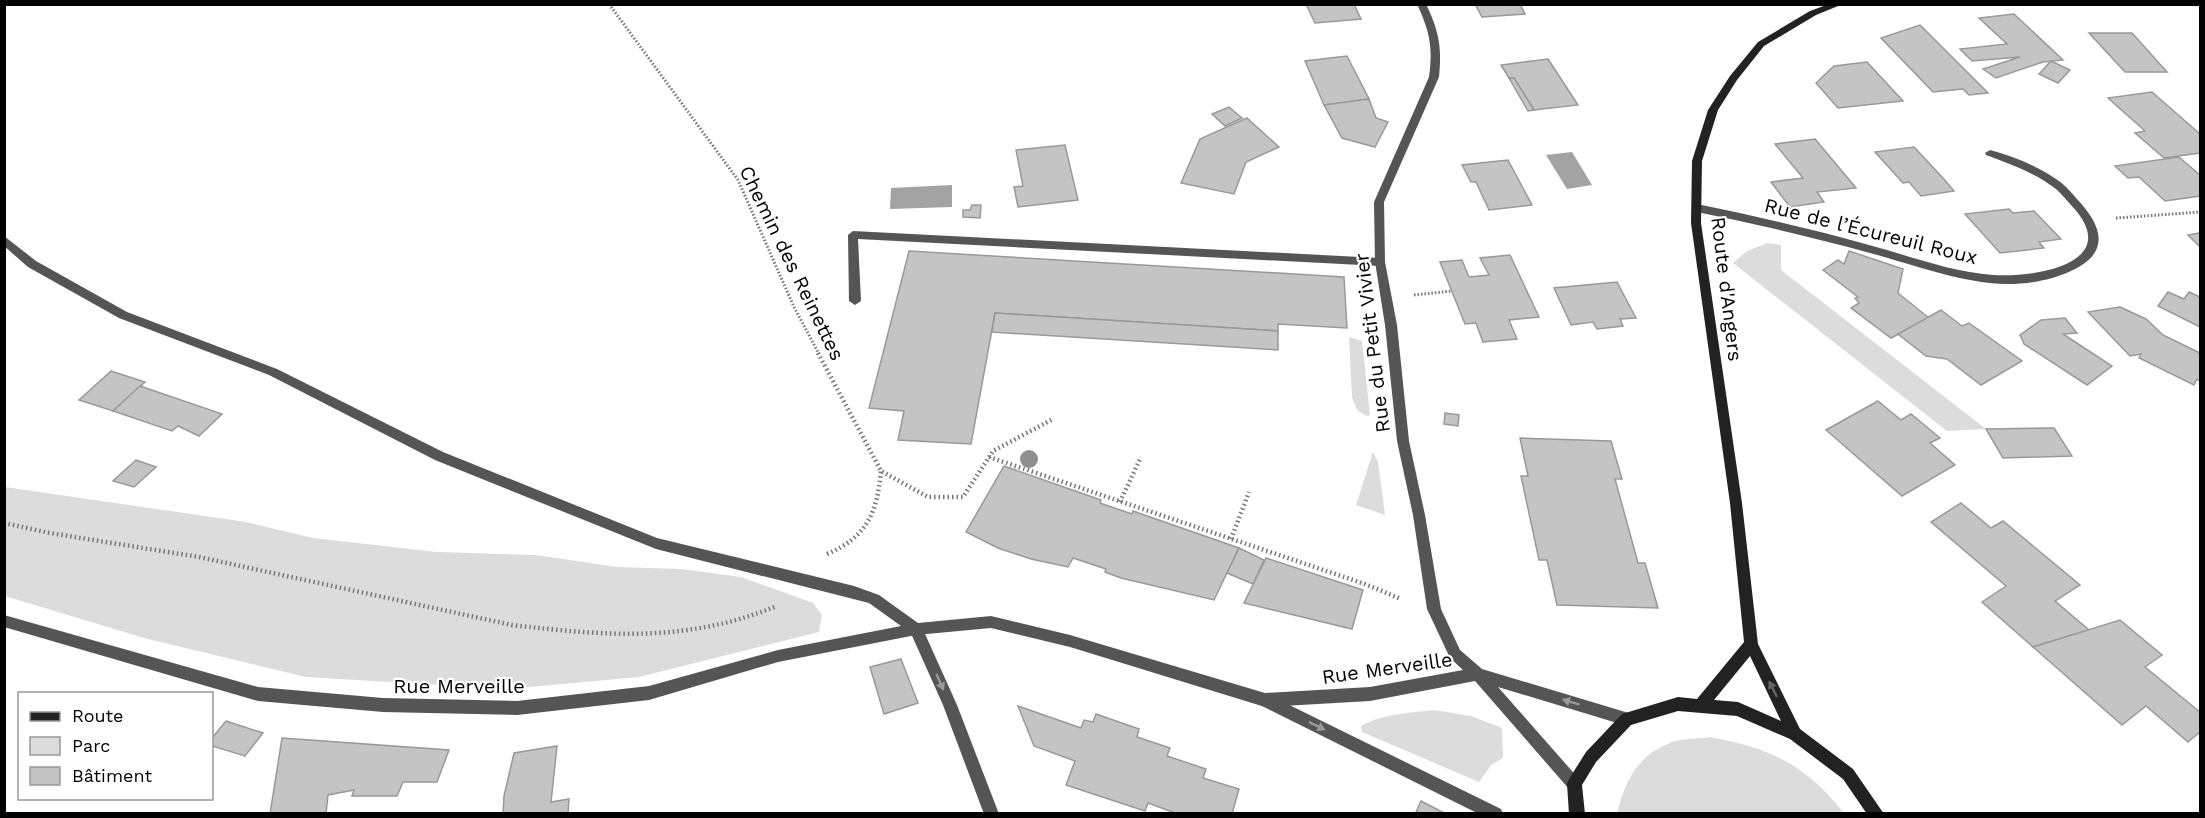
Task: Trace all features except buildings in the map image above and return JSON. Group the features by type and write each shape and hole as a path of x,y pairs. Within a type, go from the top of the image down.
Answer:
{"street":[{"name":"Rue du Petit Vivier","path":"1421,4 1435,31 1437,57 1434,77 1379,201 1380,262 1391,326 1403,441 1419,515 1434,609 1455,654 1478,674 1574,784"},
{"name":"Route d'Angers","path":"1795,734 1750,644 1736,503 1696,223 1697,161 1713,110 1733,78 1761,44 1813,13 1839,4"},
{"path":"1990,153 2027,167 2060,187 2089,220"},
{"name":"Rue de l’Écureuil Roux","path":"1696,208 1798,229 1954,273 2007,280 2053,275 2071,267 2091,251 2094,244 2094,233 2089,220"},
{"path":"855,301 853,235 1380,262"},
{"path":"4,240 32,264 123,315 273,372 439,456 657,543 874,599 916,628 950,705 992,813"},
{"name":"Rue Merveille","path":"4,621 258,694 383,705 517,708 649,693 778,656 916,628 992,622 1070,641 1265,700 1370,694 1478,674"},
{"path":"1700,706 1750,644"},
{"name":"Rue du Petit Vivier","path":"1478,674 1627,719"},
{"path":"1265,700 1491,812"},
{"path":"1577,813 1574,784 1591,757 1627,719 1678,704 1738,709 1795,734 1848,774 1877,813"}],"path":[{"name":"Chemin des Reinettes","path":"609,4 738,180 794,307 881,471"},
{"path":"2089,220 2200,212"},
{"path":"1412,295 1452,291"},
{"path":"806,581 822,556 844,548 861,536 880,495 881,471 928,497 963,496 993,451 1053,419"},
{"path":"1120,502 1141,457"},
{"path":"989,458 1365,584 1401,599"},
{"path":"1231,539 1249,492"},
{"path":"4,523 199,557 512,625 624,636 720,627 749,619"}],"green space":[{"path":"1768,243 1781,245 1781,270 1986,429 1947,431 1733,263 1747,251"},
{"path":"1349,337 1362,341 1370,415 1367,416 1357,410 1352,397"},
{"path":"1373,452 1378,462 1385,515 1356,505"},
{"path":"5,487 246,522 313,538 437,552 536,555 617,567 681,569 741,577 813,603 822,615 819,632 639,677 507,689 306,677 144,638 5,596"},
{"path":"1434,710 1471,716 1502,728 1503,758 1491,765 1479,782 1362,732 1361,726 1378,719"},
{"path":"1710,737 1751,747 1785,761 1815,782 1844,813 1617,813 1629,779 1650,754 1672,742"}],"shaded area":[{"path":"1572,152 1592,185 1567,189 1546,155"},
{"path":"952,185 952,207 890,209 891,188"}]}
